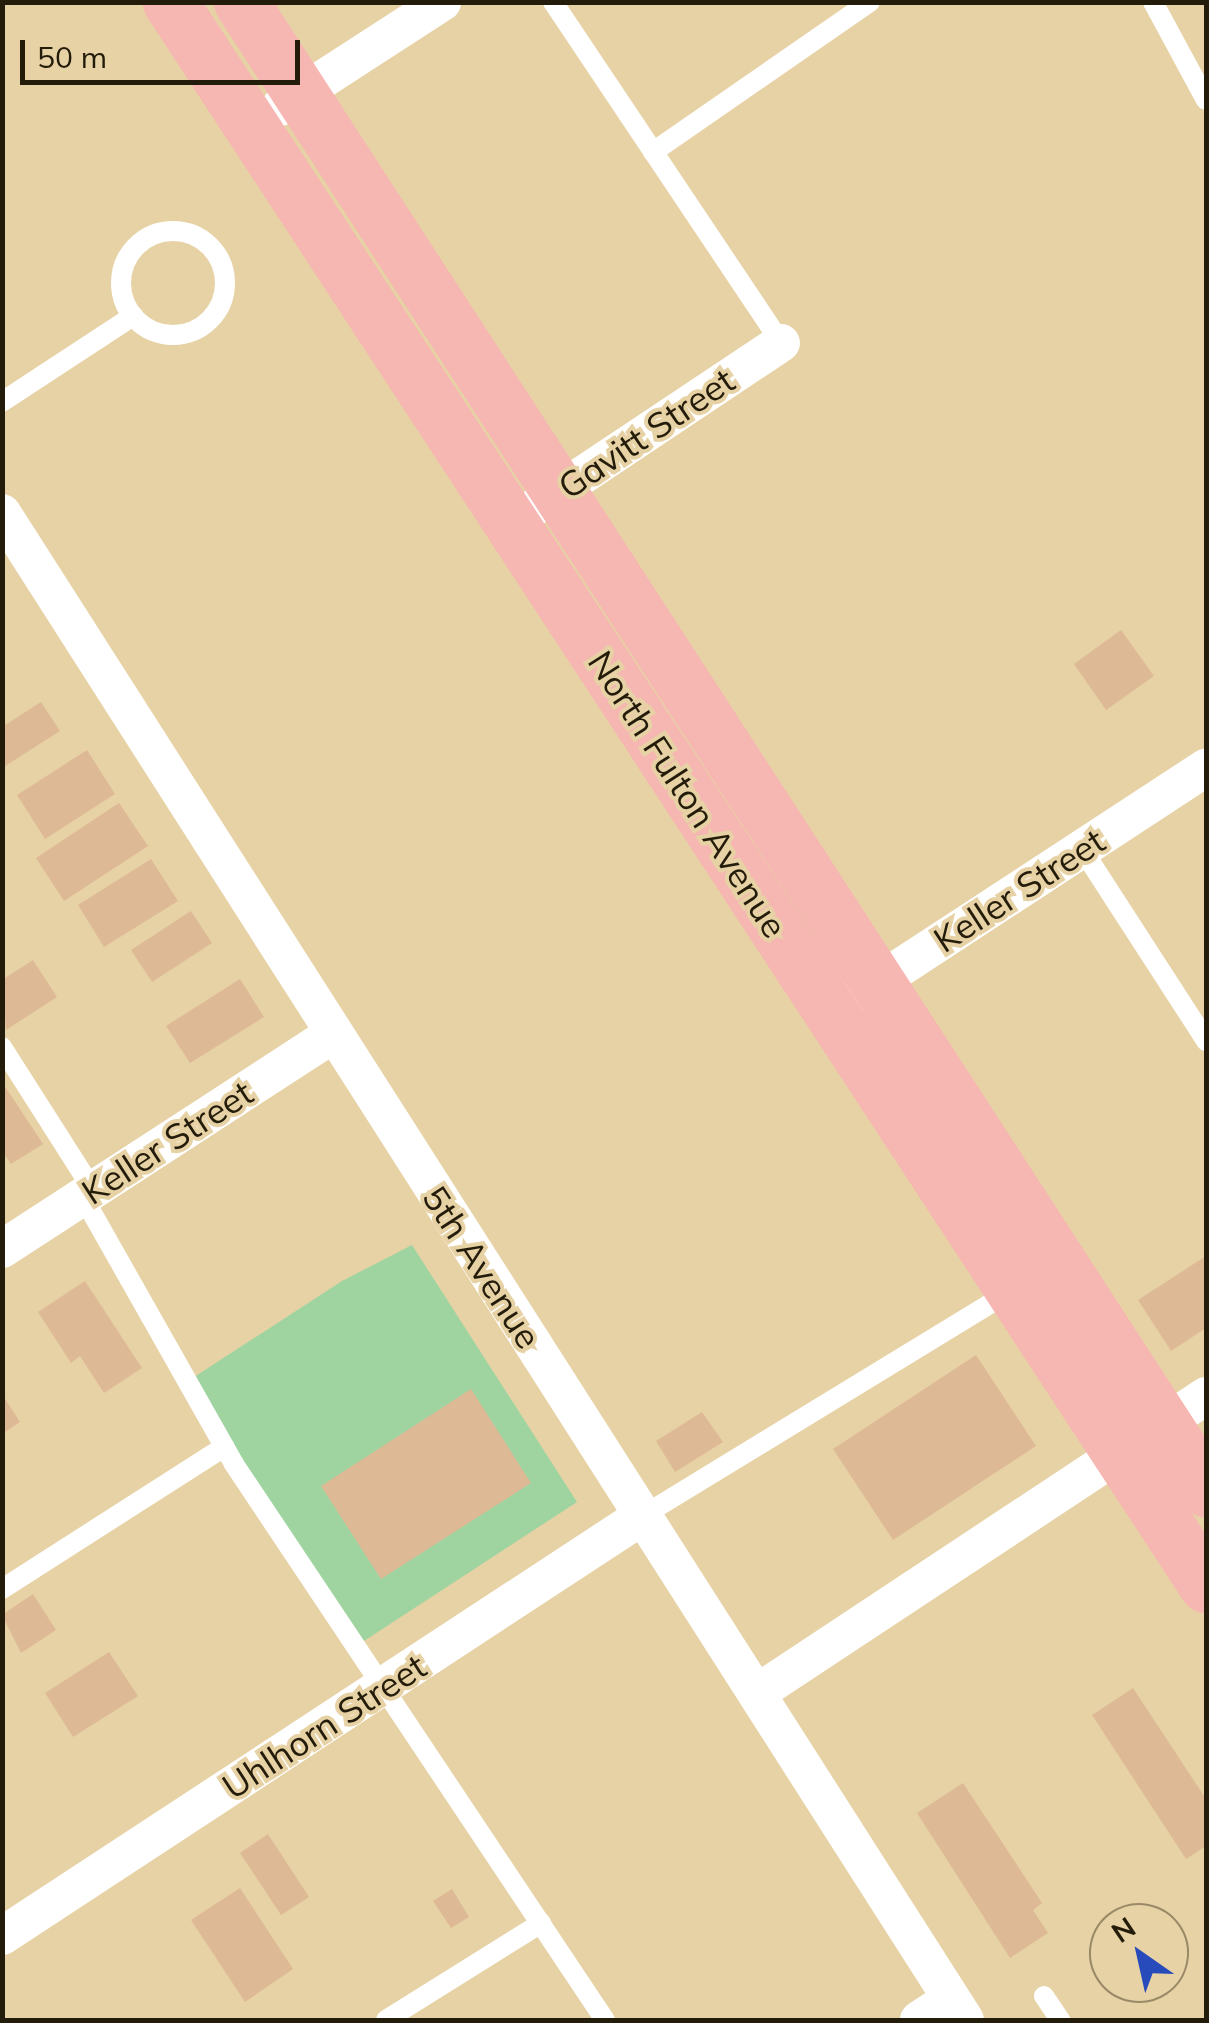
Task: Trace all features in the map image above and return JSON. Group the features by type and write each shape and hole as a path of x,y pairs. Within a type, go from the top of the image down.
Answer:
{"main road":[{"name":"North Fulton Avenue","path":"170,2 1012,1290 1164,1426 1206,1585"},
{"name":"North Fulton Avenue","path":"242,2 881,980 1206,1489"}],"street":[{"path":"251,126 442,2"},
{"name":"Gavitt Street","path":"511,523 781,343"},
{"name":"5th Avenue","path":"2,513 16,562 246,887 330,1034 760,1691 958,2010"},
{"name":"Keller Street","path":"832,1012 1206,768"},
{"name":"Keller Street","path":"2,1249 330,1034"},
{"path":"760,1691 1164,1426"},
{"name":"Uhlhorn Street","path":"2,1936 644,1515"},
{"path":"919,2020 958,2010"}],"lane":[{"path":"553,2 781,343"},
{"path":"653,152 870,2"},
{"path":"1153,2 1206,100"},
{"path":"176,231 208,244 225,274 220,307 210,320 196,330 162,334 133,316 125,302 124,268 144,241 176,231"},
{"path":"2,402 133,316"},
{"path":"1082,849 1206,1040"},
{"path":"2,1047 88,1194 224,1446 605,2020"},
{"path":"644,1515 1012,1290"},
{"path":"2,1589 224,1446"},
{"path":"386,2020 540,1922"},
{"path":"1044,1996 1060,2020"}],"green space":[{"path":"412,1245 577,1502 364,1641 188,1381 342,1281"}],"building":[{"path":"1121,630 1154,676 1106,710 1074,664"},
{"path":"41,702 60,731 2,768 2,727"},
{"path":"87,750 115,794 45,839 17,795"},
{"path":"119,803 148,846 64,901 36,858"},
{"path":"151,859 178,901 104,947 78,905"},
{"path":"191,911 212,943 152,982 131,950"},
{"path":"33,960 57,997 6,1030 2,980"},
{"path":"240,979 264,1017 190,1063 166,1026"},
{"path":"2,1082 43,1144 11,1164 2,1151"},
{"path":"1206,1256 1206,1328 1171,1351 1138,1300"},
{"path":"85,1281 142,1368 104,1393 80,1356 71,1363 38,1312"},
{"path":"976,1355 1036,1446 893,1540 833,1449"},
{"path":"471,1389 531,1483 381,1579 321,1486"},
{"path":"2,1394 20,1422 2,1434"},
{"path":"702,1412 723,1442 675,1472 656,1441"},
{"path":"33,1594 56,1630 21,1653 2,1615"},
{"path":"109,1652 138,1696 73,1737 45,1693"},
{"path":"1133,1688 1206,1799 1206,1846 1186,1859 1092,1715"},
{"path":"963,1783 1042,1903 1033,1910 1048,1933 1010,1958 917,1813"},
{"path":"268,1834 309,1897 281,1915 240,1853"},
{"path":"240,1888 293,1969 245,2002 191,1920"},
{"path":"452,1889 469,1917 451,1928 433,1901"}]}
